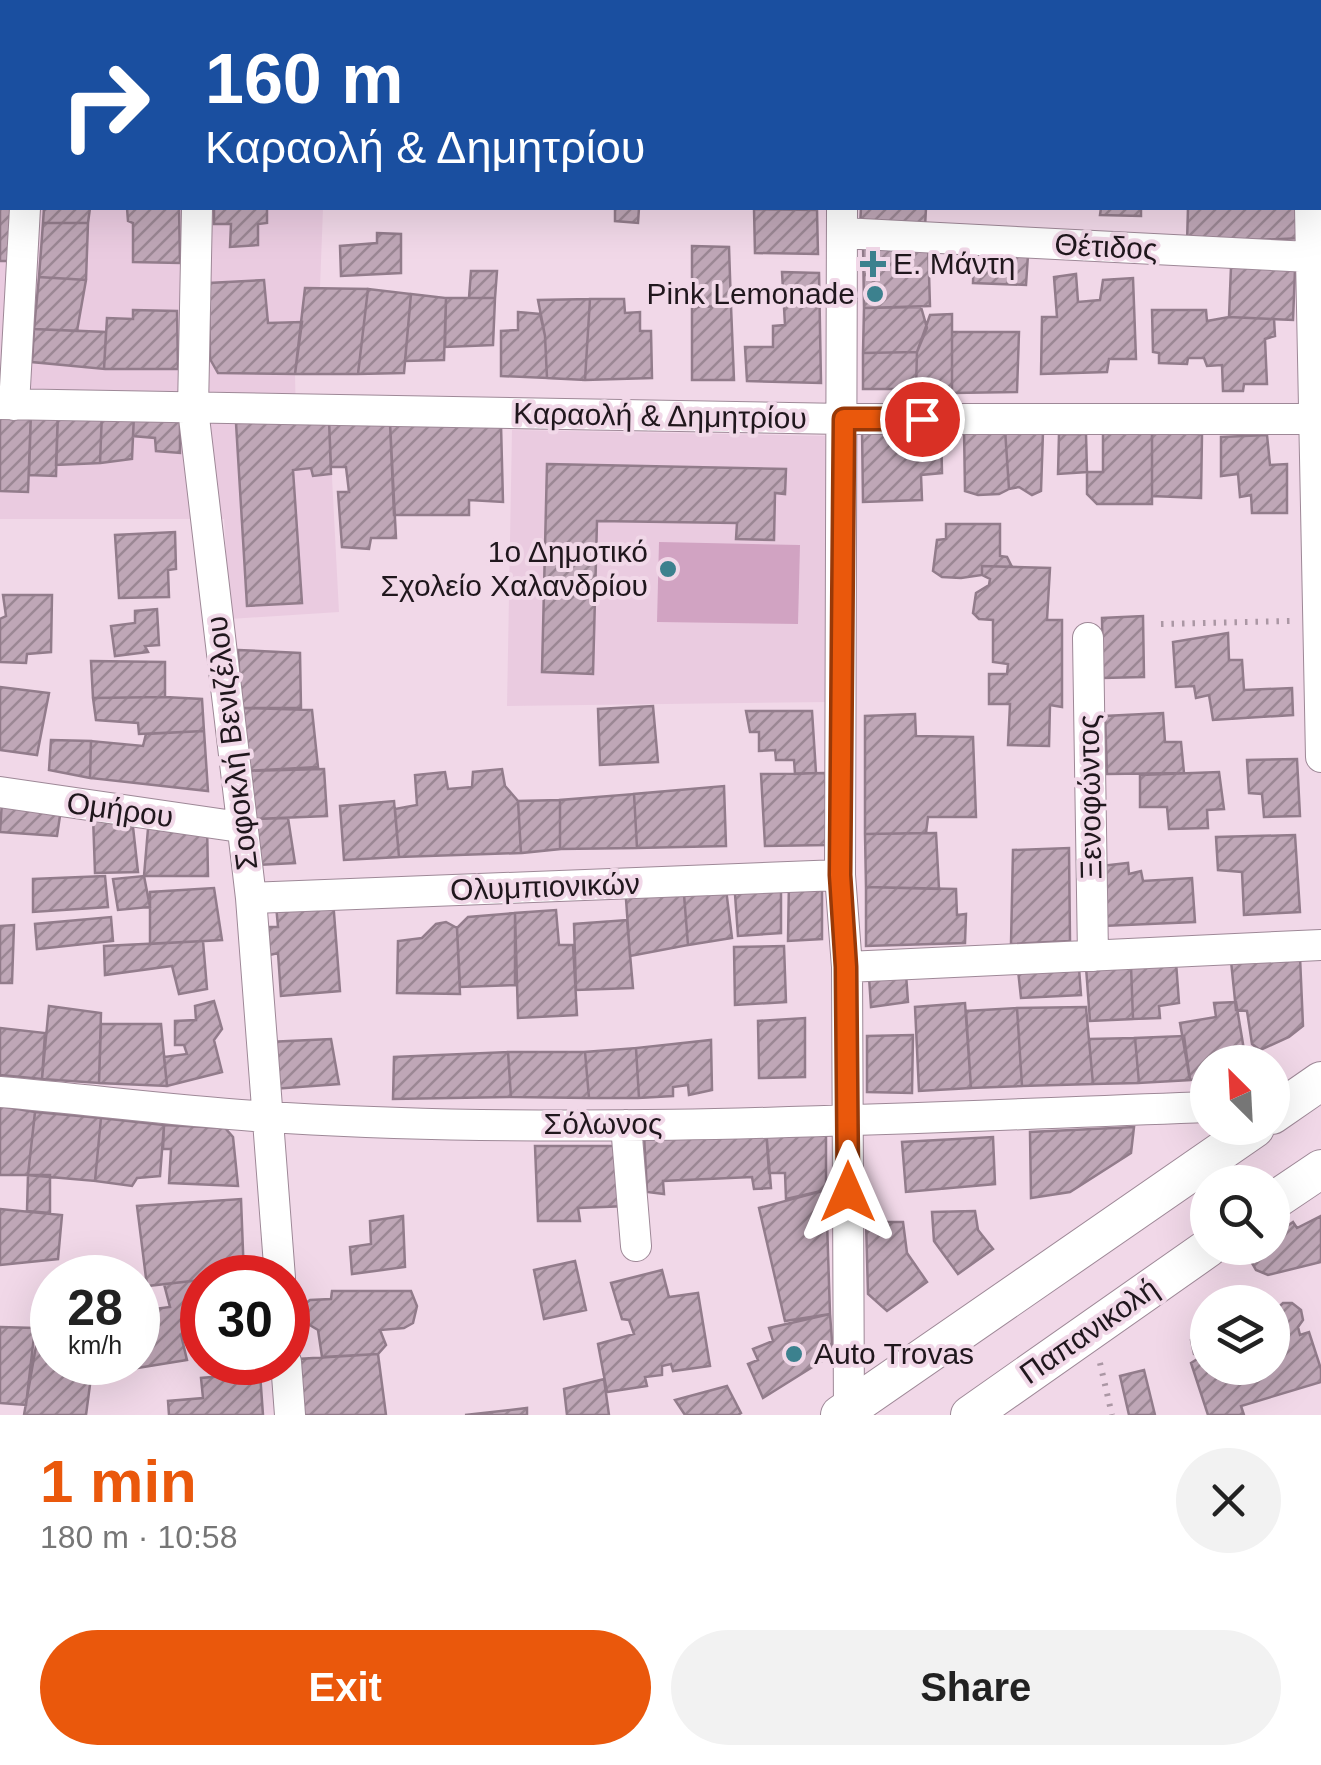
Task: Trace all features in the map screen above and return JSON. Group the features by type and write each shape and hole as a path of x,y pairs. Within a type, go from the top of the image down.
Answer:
{"main road":[{"path":"1290,1100 1321,1081"},
{"path":"846,1413 1231,1145"},
{"path":"1290,1190 1321,1170"},
{"name":"Παπανικολή","path":"970,1415 1190,1261"}],"street":[{"path":"7,405 26,210"},
{"name":"Σοφοκλή Βενιζέλου","path":"196,210 193,409 251,898 278,1255"},
{"path":"1310,210 1318,419 1321,757"},
{"path":"842,220 840,875 848,1120 846,1413"},
{"name":"Θέτιδος","path":"842,220 1310,258"},
{"name":"Καραολή & Δημητρίου","path":"7,405 844,419 1318,419"},
{"name":"Ξενοφώντος","path":"1088,638 1093,956"},
{"name":"Ομήρου","path":"0,792 240,827"},
{"name":"Ολυμπιονικών","path":"251,898 840,875"},
{"path":"846,967 1321,945"},
{"name":"Σόλωνος","path":"0,1092 269,1116 461,1124 626,1125 1190,1108"},
{"path":"626,1125 636,1246"},
{"path":"288,1385 290,1415"}],"path":[{"path":"1160,624 1318,620"},
{"path":"1092,1330 1112,1415"}],"shaded area":[{"path":"0,210 323,210 320,288 305,289 295,374 296,420 329,420 339,612 230,619 224,519 0,519"},
{"name":"1ο Δημοτικό Σχολείο Χαλανδρίου","path":"512,430 825,436 830,702 507,706"},
{"path":"659,542 800,545 798,624 657,622"}],"building":[{"path":"0,210 15,210 13,261 0,261"},
{"path":"44,210 90,210 88,223 43,223"},
{"path":"127,210 179,210 180,263 133,262 133,223 128,221"},
{"path":"214,210 267,210 267,223 258,224 258,245 230,247 231,224 214,224"},
{"path":"615,210 639,210 638,223 615,221"},
{"path":"754,210 817,210 818,254 755,253"},
{"path":"861,210 926,210 925,227 860,227"},
{"path":"1101,210 1141,210 1141,216 1100,215"},
{"path":"1188,210 1302,210 1303,238 1187,243"},
{"path":"43,223 88,223 86,280 39,277"},
{"path":"377,233 401,234 401,273 341,276 340,246 377,243"},
{"path":"863,241 928,242 930,306 864,308"},
{"path":"692,246 729,247 731,306 692,307"},
{"path":"974,253 1028,255 1026,285 973,283"},
{"path":"1231,267 1295,270 1293,320 1229,317"},
{"path":"471,271 497,271 495,298 469,298"},
{"path":"782,272 819,273 821,383 747,381 745,347 773,347 773,326 785,325"},
{"path":"1076,274 1078,302 1100,300 1103,280 1133,278 1136,359 1109,359 1107,372 1041,374 1042,317 1057,317 1054,277"},
{"path":"39,277 86,280 77,331 34,329"},
{"path":"264,280 268,323 302,322 295,374 218,373 210,359 209,283"},
{"path":"305,288 368,289 358,374 295,374"},
{"path":"368,289 411,294 404,373 358,374"},
{"path":"411,294 446,298 444,360 405,361"},
{"path":"446,298 495,298 493,345 445,347"},
{"path":"590,299 585,380 547,378 538,300"},
{"path":"590,299 624,299 625,313 640,312 640,331 651,331 652,378 585,380"},
{"path":"731,306 734,380 692,380 692,307"},
{"path":"921,307 927,328 917,352 863,353 864,308"},
{"path":"133,310 177,311 178,369 104,369 107,318 133,319"},
{"path":"1152,310 1206,310 1207,321 1229,317 1274,319 1275,336 1265,339 1267,384 1244,384 1243,391 1223,391 1222,365 1207,366 1204,358 1188,358 1187,364 1159,363 1159,353 1153,352"},
{"path":"518,312 540,314 547,378 501,376 501,331 518,330"},
{"path":"952,314 952,393 916,389 917,352 930,315"},
{"path":"34,329 106,332 104,369 32,362"},
{"path":"952,332 1019,332 1017,392 952,393"},
{"path":"917,352 916,389 863,389 863,353"},
{"path":"0,410 31,411 28,492 0,491"},
{"path":"31,411 58,412 56,476 29,475"},
{"path":"58,412 102,412 100,463 56,465"},
{"path":"102,412 134,415 132,459 100,463"},
{"path":"134,415 180,416 180,453 156,451 155,438 133,436"},
{"path":"329,420 331,474 313,476 311,468 293,470 302,603 247,606 236,423"},
{"path":"329,420 390,423 396,538 371,538 369,549 342,547 338,492 349,492 346,467 331,467"},
{"path":"390,423 501,425 503,502 469,500 469,515 394,515"},
{"path":"862,427 941,428 942,473 921,475 922,500 863,502"},
{"path":"964,429 1005,429 1009,489 999,494 978,495 965,491"},
{"path":"1005,429 1043,432 1041,491 1032,495 1019,487 1009,489"},
{"path":"1103,432 1152,433 1152,504 1097,504 1087,494 1087,472 1103,472"},
{"path":"1152,433 1202,434 1201,498 1152,496"},
{"path":"1059,434 1086,434 1087,472 1058,474"},
{"path":"1267,435 1270,465 1287,464 1287,513 1252,513 1251,495 1240,497 1238,474 1221,476 1221,437"},
{"path":"547,464 786,469 785,494 775,493 774,540 736,539 737,523 597,521 593,674 542,672"},
{"path":"946,524 1000,524 1000,556 1007,557 1012,567 982,566 982,575 942,577 933,571 937,540 946,539"},
{"path":"175,532 176,569 168,570 169,597 119,598 115,535"},
{"path":"982,566 1050,568 1047,620 1062,620 1062,707 1050,705 1049,746 1008,745 1010,704 989,704 989,674 1007,674 1008,664 993,662 993,620 979,619 973,613 976,593 989,585 990,579 982,575"},
{"path":"3,595 52,595 51,652 27,654 26,663 0,662 0,619 6,616"},
{"path":"157,609 159,645 145,646 148,652 115,656 111,626 135,623 135,611"},
{"path":"1143,616 1144,677 1103,678 1102,618"},
{"path":"1228,633 1229,660 1242,660 1244,690 1292,688 1293,715 1213,720 1209,695 1196,698 1194,686 1176,687 1173,642"},
{"path":"238,650 300,653 301,708 241,708"},
{"path":"91,661 165,662 165,697 93,698"},
{"path":"0,687 49,693 37,755 0,750"},
{"path":"93,698 202,699 204,731 139,734 138,723 96,720"},
{"path":"653,706 658,762 600,765 598,709"},
{"path":"241,708 312,710 318,767 247,771"},
{"path":"746,711 812,711 816,773 795,774 794,760 776,760 775,750 759,751 759,732 750,732"},
{"path":"1163,713 1165,742 1181,742 1184,773 1107,774 1105,716"},
{"path":"915,714 916,736 973,737 976,817 928,817 926,833 865,834 865,716"},
{"path":"204,731 208,791 90,778 91,741 143,746 146,734"},
{"path":"51,740 91,741 90,778 49,770"},
{"path":"1297,759 1300,816 1264,817 1262,794 1249,793 1247,760"},
{"path":"324,769 327,816 255,819 247,771"},
{"path":"502,769 505,786 518,801 521,853 399,857 395,809 417,805 415,775 445,772 448,789 472,787 473,772"},
{"path":"1219,772 1224,809 1207,810 1208,828 1169,829 1167,807 1140,807 1140,775"},
{"path":"825,773 828,845 765,846 761,774"},
{"path":"724,786 726,846 637,848 634,794"},
{"path":"634,794 637,848 560,849 560,800"},
{"path":"560,800 560,849 521,853 518,801"},
{"path":"2,801 61,809 57,836 0,832"},
{"path":"394,801 399,857 344,860 340,806"},
{"path":"93,816 132,818 138,872 95,873"},
{"path":"149,817 207,823 208,876 144,876"},
{"path":"288,818 295,863 257,865 255,819"},
{"path":"936,833 939,889 866,887 865,834"},
{"path":"1295,835 1300,912 1244,915 1242,872 1218,870 1216,837"},
{"path":"1069,848 1070,941 1011,944 1013,850"},
{"path":"1128,863 1129,874 1141,871 1143,881 1192,878 1195,922 1103,926 1100,866"},
{"path":"105,876 108,907 33,912 33,879"},
{"path":"144,876 150,907 118,910 113,879"},
{"path":"781,879 781,933 738,936 734,880"},
{"path":"789,880 822,881 822,939 788,941"},
{"path":"725,881 732,938 688,945 683,882"},
{"path":"683,882 688,945 630,956 625,885"},
{"path":"866,887 956,889 957,915 966,914 965,943 866,946"},
{"path":"214,888 222,940 150,944 150,892"},
{"path":"333,900 340,991 281,996 278,953 270,955 268,927 278,927 276,905"},
{"path":"556,910 559,945 573,945 577,1015 518,1018 515,913"},
{"path":"515,913 515,985 460,987 457,928 468,917"},
{"path":"111,917 113,941 37,949 35,924"},
{"path":"627,920 633,988 576,990 574,924"},
{"path":"446,922 457,928 460,994 397,993 398,941 422,938 436,924"},
{"path":"14,925 12,983 0,983 0,926"},
{"path":"203,941 207,989 179,994 172,966 105,975 104,946"},
{"path":"784,946 786,1002 735,1005 734,947"},
{"path":"1300,957 1303,1026 1271,1045 1252,1044 1247,1011 1236,1010 1231,961"},
{"path":"1176,962 1179,1003 1159,1006 1160,1018 1133,1019 1131,966"},
{"path":"1131,966 1133,1019 1090,1021 1086,967"},
{"path":"1079,968 1081,995 1021,998 1018,970"},
{"path":"906,974 908,1002 871,1007 869,977"},
{"path":"214,1001 222,1029 214,1040 222,1072 167,1086 164,1057 187,1054 184,1045 175,1045 175,1021 196,1020 195,1006"},
{"path":"1236,1002 1243,1045 1190,1045 1190,1080 1180,1023 1216,1017 1214,1003"},
{"path":"965,1003 971,1088 919,1091 915,1007"},
{"path":"49,1006 101,1013 99,1083 42,1079"},
{"path":"1086,1007 1093,1084 1022,1086 1017,1008"},
{"path":"1017,1008 1022,1086 971,1088 966,1011"},
{"path":"805,1018 805,1077 759,1078 758,1021"},
{"path":"101,1024 161,1024 167,1086 99,1083"},
{"path":"0,1028 45,1033 42,1079 0,1075"},
{"path":"913,1035 912,1093 867,1092 867,1036"},
{"path":"1184,1036 1190,1080 1139,1083 1135,1038"},
{"path":"1135,1038 1139,1083 1093,1084 1089,1039"},
{"path":"331,1039 339,1084 273,1089 268,1042"},
{"path":"711,1040 712,1090 689,1095 688,1085 673,1087 673,1096 639,1098 636,1048"},
{"path":"636,1048 639,1098 589,1098 585,1052"},
{"path":"508,1052 511,1097 393,1099 394,1057"},
{"path":"508,1052 585,1052 589,1098 511,1097"},
{"path":"0,1106 35,1112 28,1175 0,1175"},
{"path":"35,1112 101,1118 95,1181 28,1175"},
{"path":"101,1118 164,1125 160,1176 137,1178 132,1186 95,1181"},
{"path":"164,1125 225,1128 233,1137 238,1186 169,1183 171,1149 163,1149"},
{"path":"1134,1127 1131,1153 1070,1192 1031,1198 1030,1132"},
{"path":"766,1129 771,1188 754,1189 752,1177 663,1181 664,1194 647,1192 644,1135"},
{"path":"766,1129 826,1130 826,1190 786,1199 785,1173 769,1173"},
{"path":"993,1137 995,1184 906,1192 902,1142"},
{"path":"535,1146 621,1146 627,1206 578,1208 580,1221 538,1221"},
{"path":"28,1175 50,1175 50,1213 27,1211"},
{"path":"826,1190 830,1314 785,1321 759,1208"},
{"path":"241,1199 243,1255 180,1255 180,1282 160,1285 160,1255 143,1255 137,1206"},
{"path":"0,1209 62,1215 58,1255 30,1255 30,1262 0,1265"},
{"path":"975,1211 978,1230 993,1249 958,1274 934,1241 932,1212"},
{"path":"403,1216 405,1267 352,1274 350,1247 371,1244 370,1221"},
{"path":"1321,1216 1321,1262 1268,1275 1256,1270 1253,1265 1290,1265 1290,1224 1293,1222 1297,1228"},
{"path":"866,1222 903,1222 907,1253 927,1282 887,1311 868,1294"},
{"path":"575,1261 586,1310 544,1319 534,1270"},
{"path":"662,1270 669,1297 698,1293 710,1366 673,1371 671,1364 662,1366 662,1375 645,1377 647,1386 607,1392 598,1344 634,1334 629,1320 622,1319 611,1283"},
{"path":"180,1282 180,1361 160,1364 160,1308 170,1307 164,1284"},
{"path":"332,1291 411,1291 417,1306 413,1323 404,1328 380,1330 386,1345 378,1354 322,1357 318,1330 310,1325 310,1300 331,1299"},
{"path":"1290,1303 1301,1310 1300,1335 1309,1332 1321,1369 1321,1382 1241,1406 1244,1415 1208,1415 1198,1385 1290,1385"},
{"path":"830,1314 833,1354 763,1398 748,1364 758,1360 753,1349 773,1341 769,1328"},
{"path":"0,1327 30,1328 26,1405 0,1403"},
{"path":"378,1354 386,1415 301,1415 299,1385 310,1385 310,1358"},
{"path":"1144,1370 1155,1415 1129,1415 1120,1376"},
{"path":"604,1379 609,1415 567,1415 564,1389"},
{"path":"30,1380 30,1385 90,1385 86,1415 24,1415"},
{"path":"202,1385 261,1385 263,1415 169,1415 168,1401 203,1398"},
{"path":"727,1386 741,1413 738,1415 685,1415 675,1400"},
{"path":"527,1408 527,1415 465,1415"}],"place":[{"name":"Ε. Μάντη","path":"873,264"},
{"name":"Pink Lemonade","path":"875,294"},
{"name":"1ο Δημοτικό Σχολείο Χαλανδρίου","path":"668,569"},
{"name":"Auto Trovas","path":"794,1354"}],"route":[{"path":"848,1192 846,967 840,875 844,419 922,419"}]}
